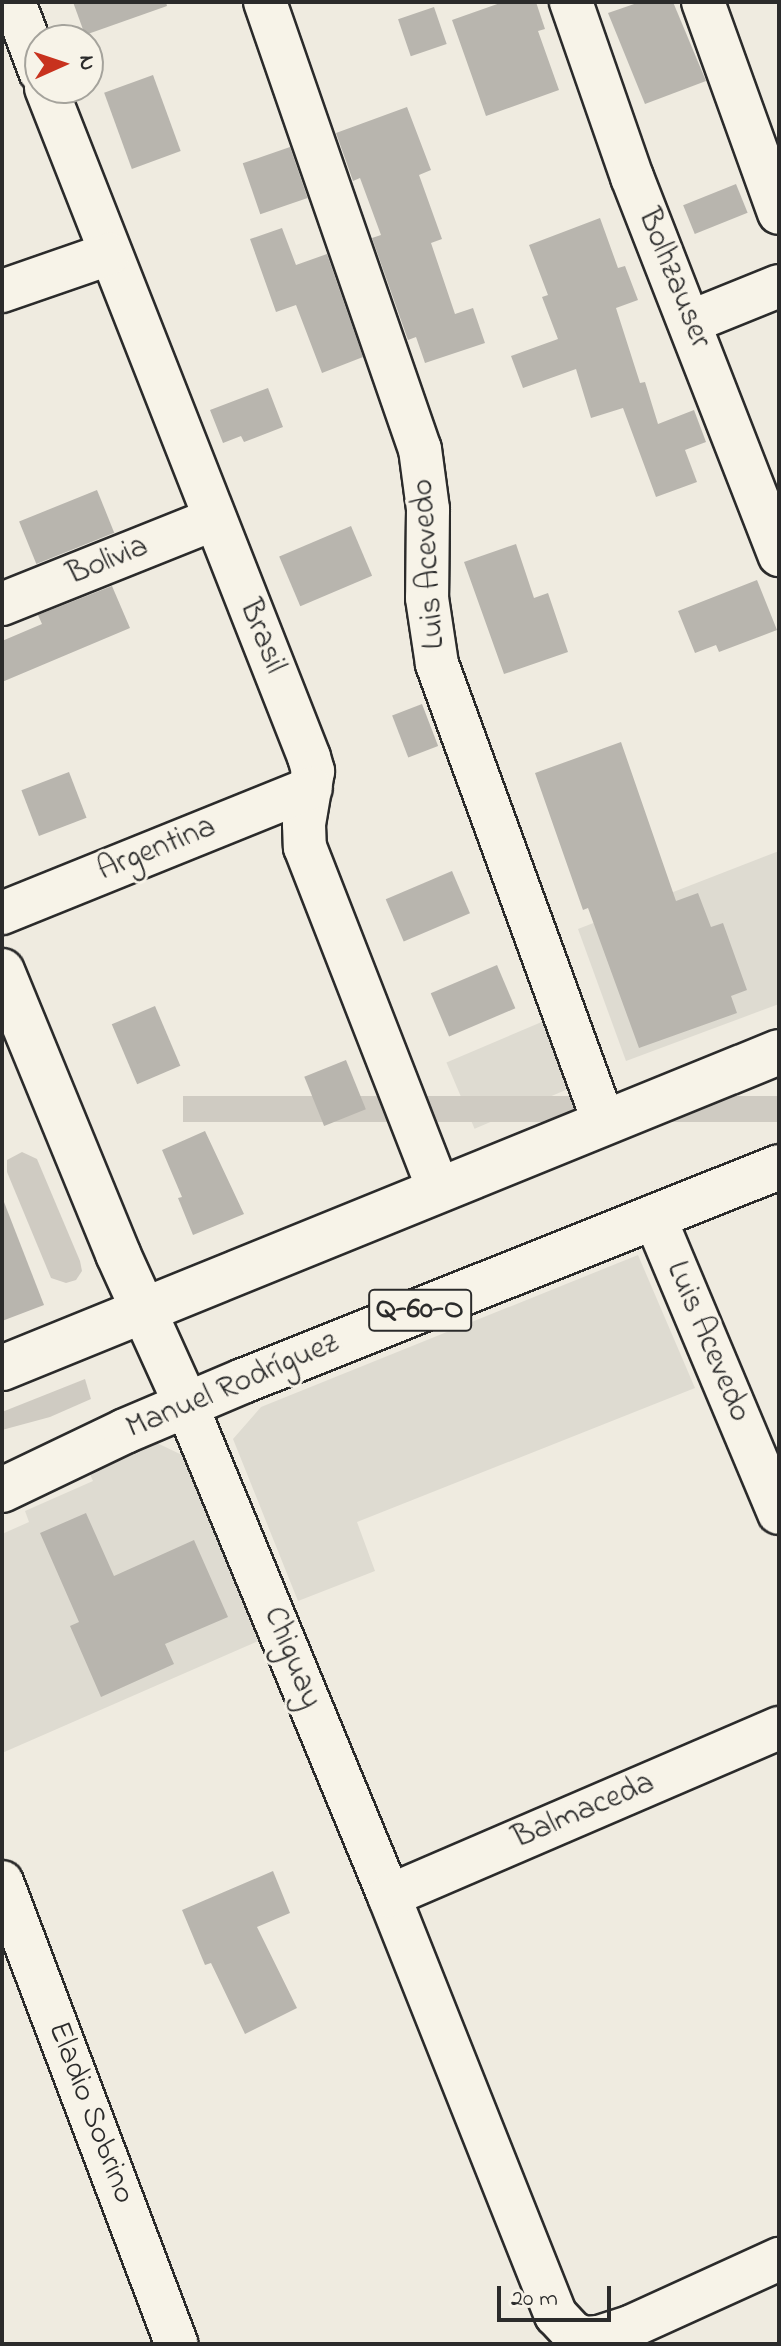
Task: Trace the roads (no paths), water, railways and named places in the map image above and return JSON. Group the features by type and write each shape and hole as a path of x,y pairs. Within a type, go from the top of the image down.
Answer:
{"main road":[{"name":"Chiguay","path":"2,971 143,1310 186,1404"},
{"path":"2,1368 779,1052"},
{"name":"Manuel Rodríguez","path":"2,1490 186,1404 779,1167"}],"street":[{"path":"14,2 24,29"},
{"name":"Luis Acevedo","path":"265,2 420,449 428,509 427,598 437,664 604,1122"},
{"name":"Bolhzauser","path":"571,2 632,177 779,555"},
{"path":"703,2 779,213"},
{"name":"Brasil","path":"52,104 309,757 311,788 304,824 305,847 439,1191"},
{"path":"2,291 109,254"},
{"path":"690,322 779,286"},
{"name":"Bolivia","path":"2,604 214,519"},
{"name":"Argentina","path":"2,913 311,788"},
{"name":"Luis Acevedo","path":"654,1216 779,1513"},
{"name":"Chiguay","path":"186,1404 563,2326 584,2338 632,2326 779,2259"},
{"name":"Balmaceda","path":"389,1896 779,1728"},
{"name":"Eladio Sobrino","path":"2,1882 177,2344"}]}
